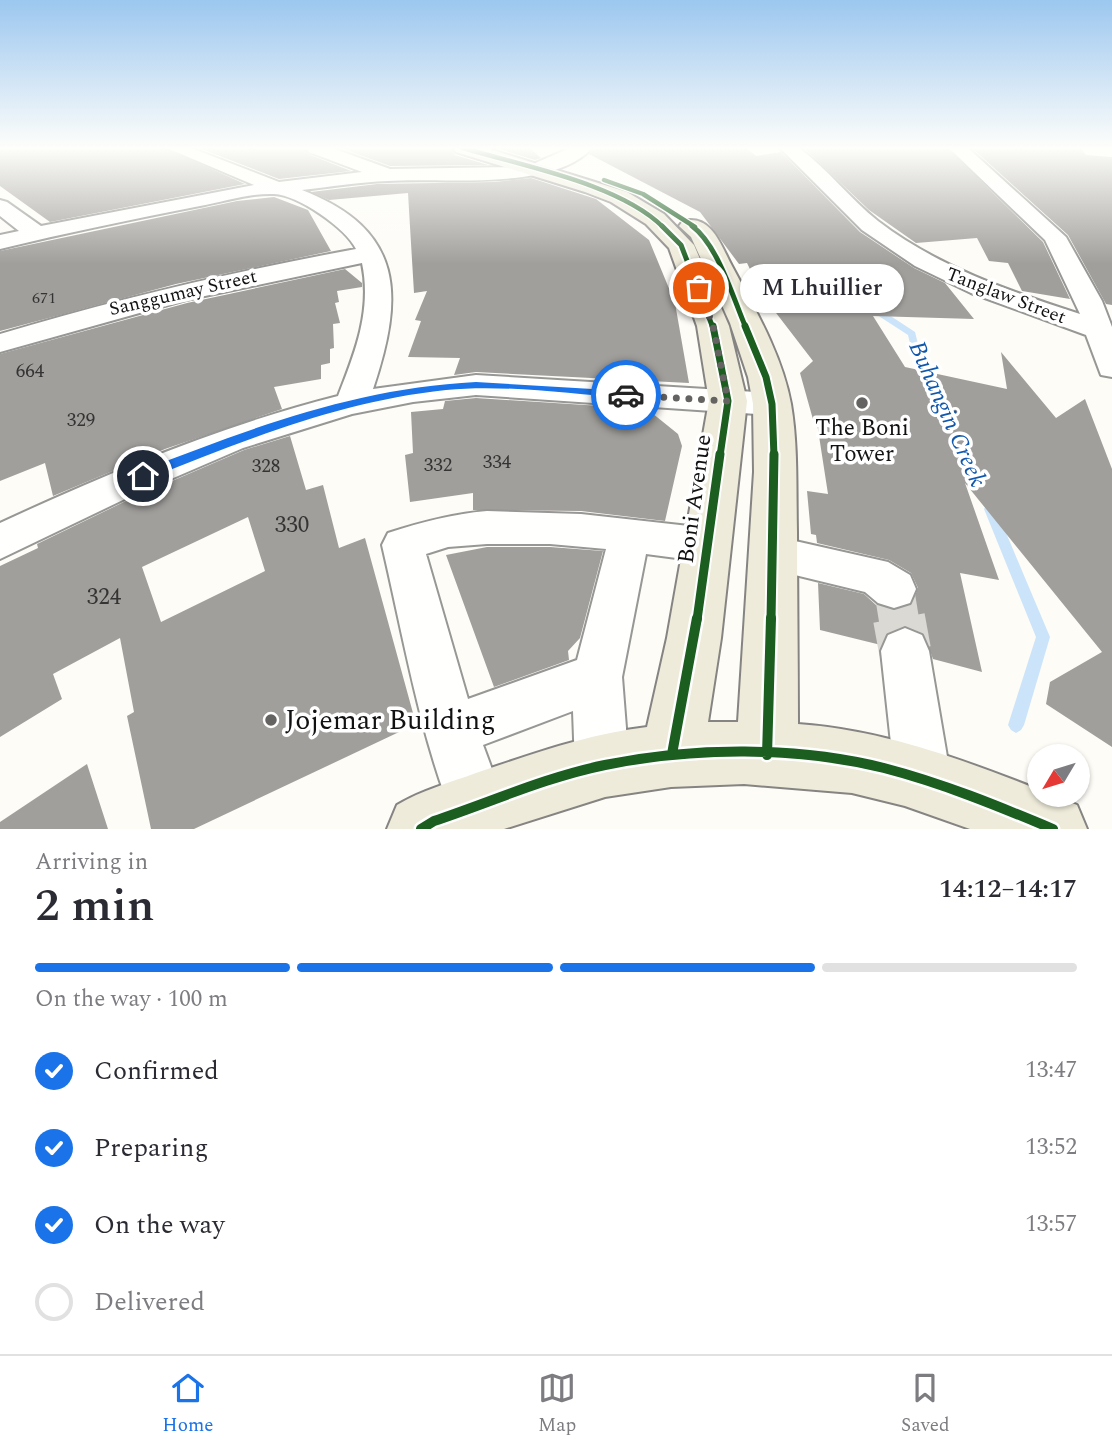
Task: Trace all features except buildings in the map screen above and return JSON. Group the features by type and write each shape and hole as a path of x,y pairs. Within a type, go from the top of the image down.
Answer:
{"main road":[{"name":"Boni Avenue","path":"624,187 673,211 702,233 746,323 766,377 750,403 708,545 672,754"},
{"name":"Boni Avenue","path":"750,403 775,472 768,755"},
{"path":"441,821 602,766 672,754 768,755 830,758 881,768 968,794 1053,829"}],"street":[{"path":"273,187 311,201 332,213 363,240 370,254 381,298 370,352 352,402"},
{"path":"0,242 160,208 287,187"},
{"name":"Tanglaw Street","path":"831,187 870,225 919,260 974,288 1100,330"},
{"path":"1000,187 1055,237 1089,301 1112,368"},
{"path":"0,206 37,233"},
{"name":"Sanggumay Street","path":"0,343 94,313 199,287 370,254"},
{"path":"0,542 96,494 259,429 352,402 476,385 750,403"},
{"path":"441,821 452,731 403,545 452,531 524,527 630,535 708,545"},
{"path":"602,766 597,677 630,535"},
{"path":"773,554 873,575 886,581 894,589"},
{"path":"905,651 923,780"},
{"path":"452,731 597,677"}],"waterway":[{"name":"Buhangin Creek","path":"874,309 912,334 916,352 930,382"},
{"name":"Buhangin Creek","path":"990,509 1043,637 1016,725"}],"tunnel":[{"path":"894,589 899,620"},
{"path":"899,618 905,651"}],"cycle path":[{"path":"592,187 619,197 655,219 681,245 713,326 728,401 694,638 672,754"},
{"path":"623,187 643,194 673,211 702,233 724,275 766,377 772,404 775,472 767,755"},
{"path":"421,829 434,821 583,770 671,756 744,753 818,757 883,768 948,788 1053,829"}],"way so far":[{"path":"626,395 728,401 713,326 699,288"}],"place":[{"name":"M Lhuillier","path":"699,288"},
{"name":"The Boni Tower","path":"862,403"},
{"name":"Jojemar Building","path":"271,720"}],"route":[{"path":"143,476 259,429 352,402 476,385 626,395"}]}
